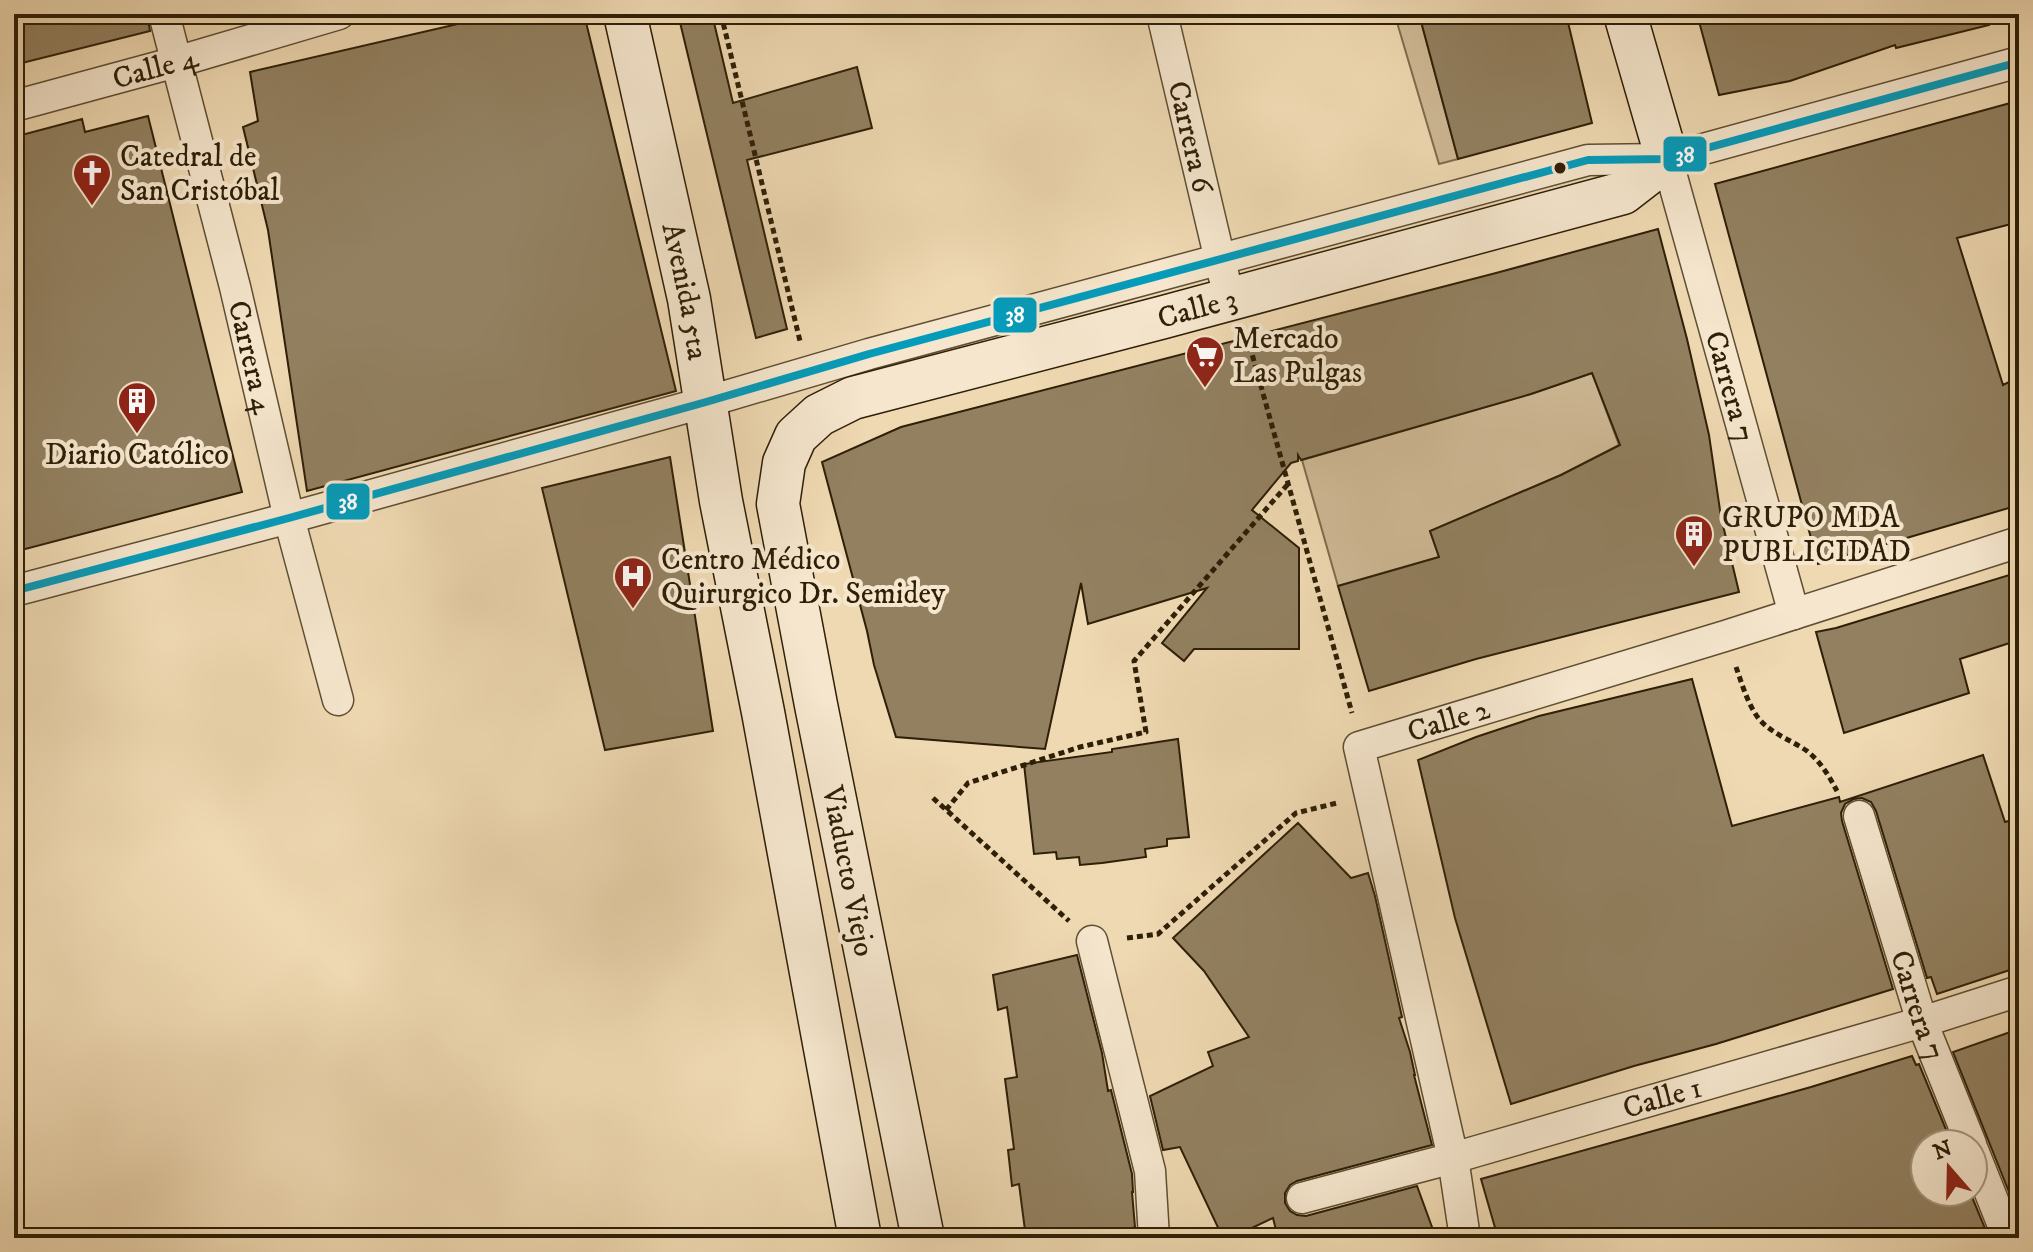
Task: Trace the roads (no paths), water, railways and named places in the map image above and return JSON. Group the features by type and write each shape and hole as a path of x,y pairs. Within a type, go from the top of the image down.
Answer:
{"street":[{"name":"Carrera 4","path":"164,14 235,287 289,518 338,700"},
{"name":"Calle 4","path":"14,106 176,62 259,25 339,14"},
{"name":"Avenida 5ta","path":"625,14 689,299 721,501 763,712"},
{"name":"Carrera 6","path":"1162,14 1224,280"},
{"path":"1625,14 1667,159"},
{"name":"Calle 3","path":"14,591 289,518 869,354 1623,193 1667,159 2019,62"},
{"name":"Carrera 7","path":"1667,159 1794,614"},
{"name":"Calle 3","path":"778,504 784,463 796,436 819,415 853,398 1224,280"},
{"name":"Viaducto Viejo","path":"778,504 923,1238"},
{"name":"Calle 2","path":"1453,1158 1359,747 1725,636 2019,542"},
{"name":"Viaducto Viejo","path":"763,712 860,1238"},
{"name":"Carrera 7","path":"1859,816 1922,1022 1965,1128"},
{"path":"1092,941 1150,1171 1154,1238"},
{"name":"Calle 1","path":"1302,1198 1453,1158 2019,991"},
{"path":"1453,1158 1465,1238"},
{"path":"1989,1190 2008,1238"}],"place":[{"name":"Catedral de San Cristóbal","path":"92,207"},
{"name":"Mercado Las Pulgas","path":"1205,389"},
{"name":"Diario Católico","path":"137,435"},
{"name":"GRUPO MDA PUBLICIDAD","path":"1694,568"},
{"name":"Centro Médico Quirurgico Dr. Semidey","path":"633,610"}]}
